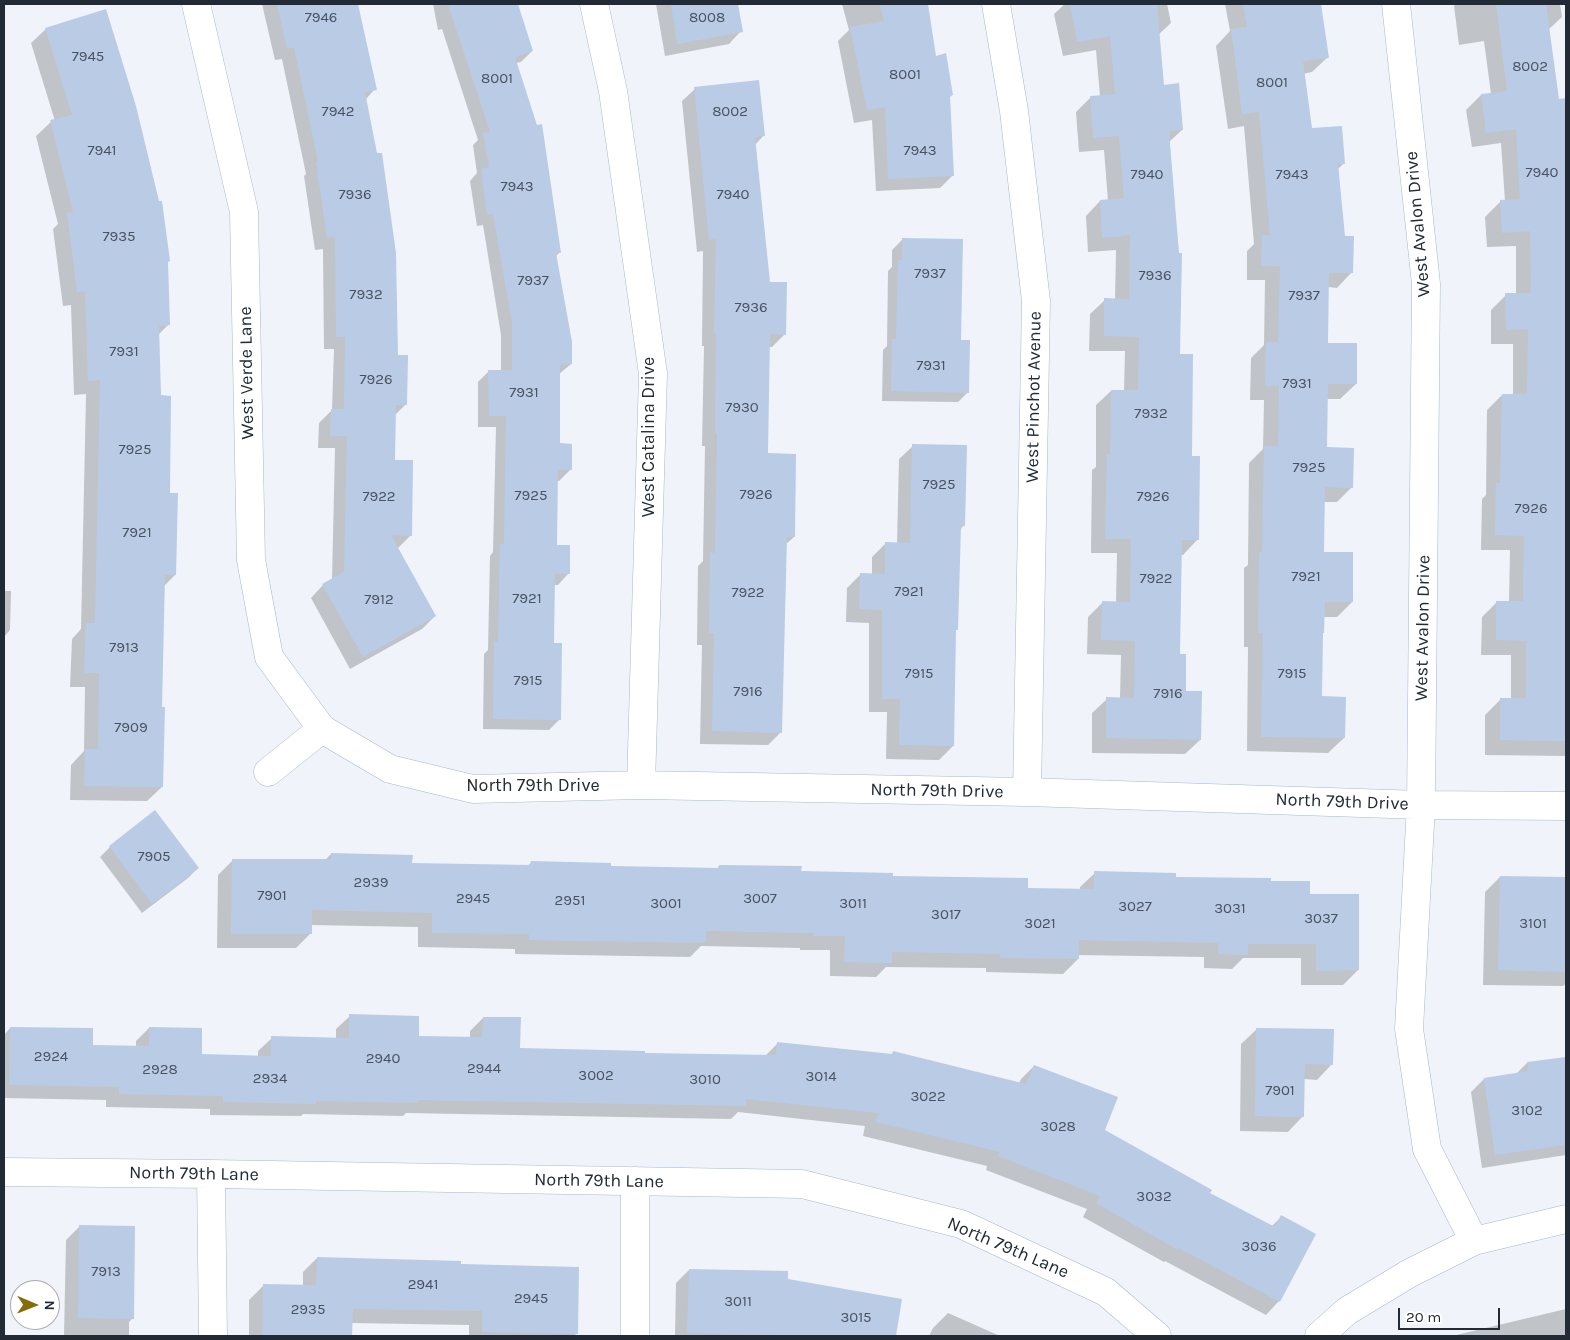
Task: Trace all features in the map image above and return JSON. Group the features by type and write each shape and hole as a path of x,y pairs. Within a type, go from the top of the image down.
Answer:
{"street":[{"name":"West Verde Lane","path":"196,4 244,212 251,560 269,657 322,729"},
{"name":"West Catalina Drive","path":"594,4 614,91 654,374 641,785"},
{"name":"West Pinchot Avenue","path":"996,4 1014,110 1036,301 1027,792"},
{"name":"West Avalon Drive","path":"1396,4 1426,284 1421,805 1409,1029 1427,1149 1474,1241"},
{"path":"268,772 322,729"},
{"name":"North 79th Drive","path":"322,729 390,769 473,789 641,785 1027,792 1421,805 1566,806"},
{"name":"North 79th Lane","path":"4,1172 802,1184 961,1224 1106,1292 1156,1336"},
{"path":"211,1174 213,1336"},
{"path":"635,1181 635,1336"},
{"path":"1319,1336 1347,1312 1402,1278 1474,1241 1566,1219"}],"building":[{"path":"277,4 358,4 377,90 365,92 377,153 382,153 396,253 398,355 408,355 407,405 396,405 395,460 413,460 412,536 391,535 436,616 363,657 322,584 344,572 347,436 330,436 331,409 344,409 345,337 336,337 335,237 327,238 316,162 318,162 294,47 287,49"},
{"path":"448,4 518,4 533,51 515,57 537,125 542,124 561,253 556,253 572,342 572,364 560,365 560,443 572,444 572,470 558,470 557,545 570,545 570,574 555,574 554,643 562,643 561,720 493,719 494,642 498,642 500,544 504,544 506,416 489,416 488,370 512,370 512,323 493,214 487,215 481,169 489,167 483,133 490,132"},
{"path":"671,4 738,4 743,32 677,44"},
{"path":"879,4 928,4 936,56 946,53 953,95 950,96 954,176 888,179 885,107 867,110 850,27 884,21"},
{"path":"1070,4 1157,4 1164,85 1179,83 1183,130 1169,131 1179,253 1182,253 1180,354 1193,354 1192,456 1200,456 1199,540 1182,540 1180,654 1186,654 1186,691 1202,691 1201,740 1106,738 1106,697 1134,698 1135,641 1101,640 1102,601 1130,602 1131,539 1105,539 1107,454 1110,454 1111,390 1138,390 1139,337 1104,336 1104,298 1129,299 1130,235 1102,238 1100,200 1124,198 1119,136 1093,138 1090,96 1115,94 1110,36 1077,42"},
{"path":"1243,4 1321,4 1329,58 1303,61 1312,128 1342,126 1345,164 1338,164 1345,236 1354,236 1353,273 1329,273 1328,343 1357,343 1357,384 1328,384 1327,447 1354,448 1353,488 1325,487 1324,552 1353,552 1353,602 1325,602 1322,696 1346,697 1345,738 1261,737 1263,633 1258,633 1259,552 1262,552 1264,446 1278,446 1279,386 1265,386 1266,342 1278,342 1280,266 1261,266 1262,235 1270,235 1259,112 1242,114 1231,29 1247,27"},
{"path":"1496,4 1546,4 1559,99 1566,98 1566,741 1500,740 1500,698 1526,698 1526,641 1496,640 1496,601 1523,601 1524,536 1495,535 1496,483 1500,483 1502,394 1527,394 1528,329 1506,330 1505,293 1531,293 1530,231 1502,233 1500,200 1520,199 1516,129 1486,133 1481,94 1507,91"},
{"path":"106,9 136,106 159,201 162,201 170,261 168,262 170,325 159,326 161,395 171,396 170,493 178,493 176,575 165,575 162,707 165,707 163,787 84,786 85,749 98,749 99,673 84,673 86,623 95,623 100,380 88,381 85,291 77,292 67,213 73,212 50,120 72,115 45,28"},
{"path":"759,80 765,136 755,137 770,282 787,282 786,335 770,334 768,453 796,454 795,537 787,537 782,733 712,731 714,633 709,633 710,552 715,553 717,433 715,433 716,334 714,333 716,239 709,240 694,87"},
{"path":"902,238 963,239 961,340 970,340 969,393 891,391 892,339 896,339 898,260 902,260"},
{"path":"912,444 967,445 965,526 961,526 958,630 956,630 954,746 899,745 900,699 882,699 882,610 859,609 860,573 885,574 885,542 910,543"},
{"path":"155,810 199,868 152,904 109,846"},
{"path":"331,853 413,855 412,863 530,865 531,861 611,863 611,866 719,868 719,865 802,866 801,871 893,873 893,876 1028,878 1028,888 1094,889 1094,871 1176,873 1176,877 1271,878 1271,881 1310,881 1310,894 1359,894 1359,970 1316,971 1316,944 1248,944 1248,955 1218,954 1218,943 1079,940 1079,959 1000,958 1000,954 892,952 892,963 844,962 845,936 814,936 814,933 706,931 706,943 529,940 529,934 432,933 432,913 312,910 312,934 231,934 232,859 331,859"},
{"path":"1500,876 1566,877 1566,972 1498,970"},
{"path":"349,1014 419,1016 419,1036 482,1037 483,1017 521,1017 520,1048 645,1051 645,1053 776,1055 777,1042 892,1054 893,1051 1026,1084 1034,1065 1118,1097 1105,1130 1212,1190 1210,1193 1275,1227 1281,1215 1316,1234 1280,1302 1179,1248 1178,1250 1096,1203 1100,1196 998,1156 1000,1152 876,1122 878,1113 746,1099 746,1106 418,1100 418,1103 316,1101 316,1104 223,1102 223,1096 119,1094 119,1087 9,1085 10,1027 93,1028 93,1045 149,1046 149,1027 202,1028 202,1054 271,1056 271,1036 349,1038"},
{"path":"1256,1028 1334,1029 1333,1065 1305,1064 1304,1117 1255,1116"},
{"path":"1566,1057 1566,1145 1495,1155 1484,1078 1528,1071 1527,1062"},
{"path":"79,1225 135,1226 134,1319 78,1318"},
{"path":"317,1257 461,1261 461,1264 579,1267 578,1334 482,1332 482,1311 353,1309 352,1336 262,1335 263,1284 316,1285"},
{"path":"689,1269 788,1271 788,1279 902,1299 896,1336 687,1333"}]}
